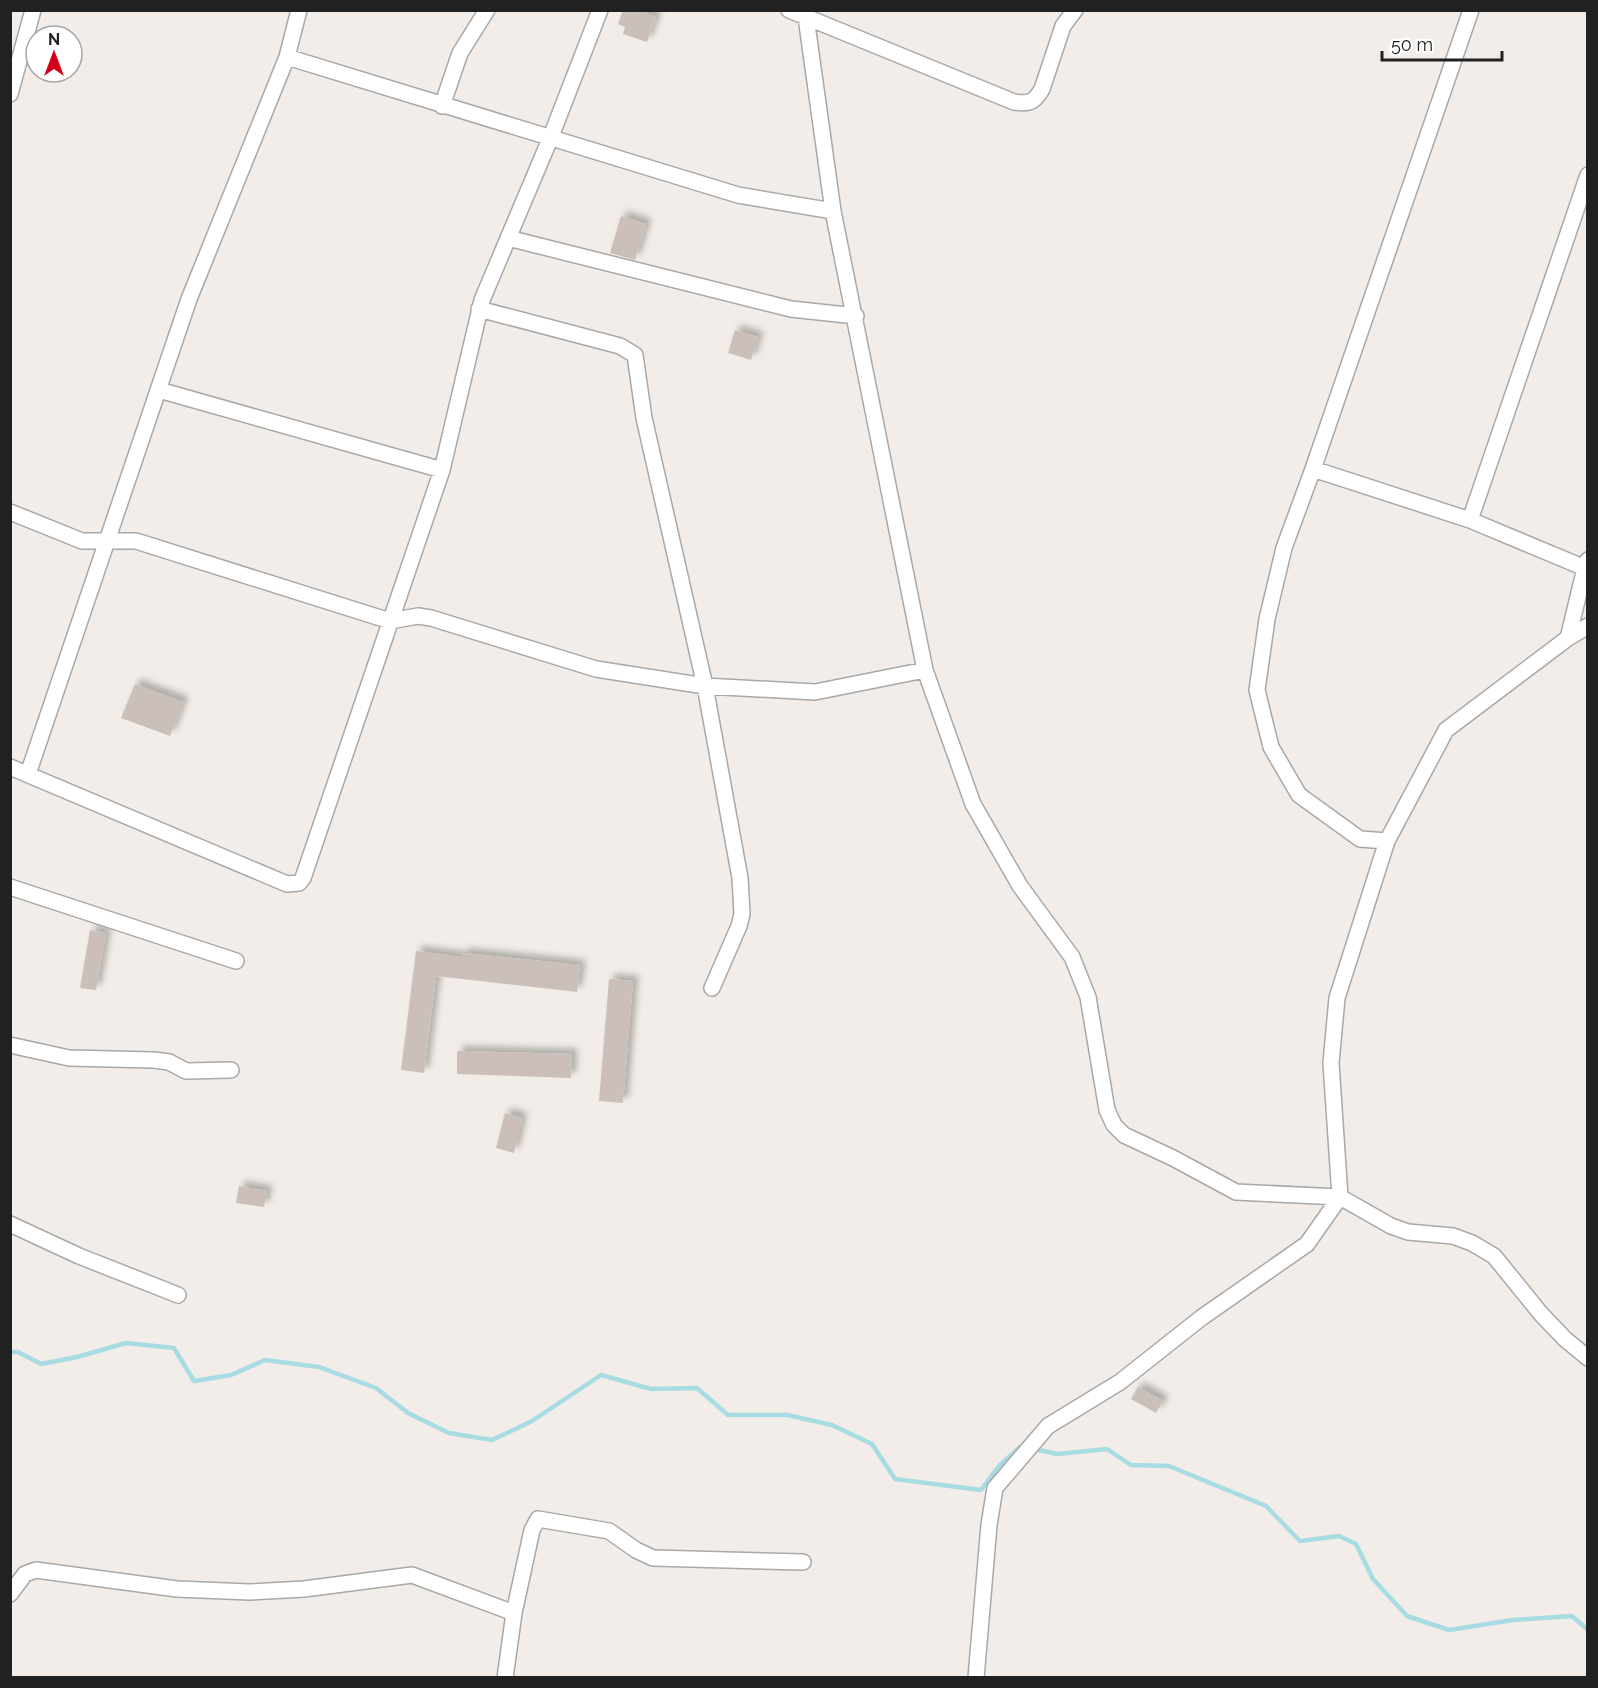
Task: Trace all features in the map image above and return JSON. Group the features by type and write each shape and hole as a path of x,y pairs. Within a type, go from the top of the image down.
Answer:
{"street":[{"path":"11,93 33,10"},
{"path":"28,774 189,298 287,57 298,10"},
{"path":"442,106 460,53 487,10"},
{"path":"10,767 287,884 299,883 303,878 442,470 479,309 550,140 600,10"},
{"path":"789,10 806,14 1014,102 1029,104 1042,89 1063,26 1075,10"},
{"path":"1387,841 1360,839 1299,795 1271,747 1257,690 1267,619 1284,548 1471,10"},
{"path":"806,14 833,210 925,670 973,804 1020,886 1072,957 1088,997 1107,1110 1114,1125 1124,1135 1236,1192 1340,1197 1391,1226 1408,1232 1453,1236 1472,1243 1494,1256 1541,1314 1587,1358"},
{"path":"287,57 550,140 738,195 833,210"},
{"path":"1470,520 1587,175"},
{"path":"508,238 781,307 856,316"},
{"path":"479,309 620,346 635,355 652,460 705,687 742,896 740,926 712,988"},
{"path":"159,390 442,470"},
{"path":"1313,469 1470,520 1586,564 1568,638"},
{"path":"10,512 82,541 106,543 136,541 390,621 418,616 431,618 596,669 705,687 815,692 925,670"},
{"path":"976,1677 989,1525 995,1488 1048,1426 1120,1382 1201,1318 1307,1244 1340,1197 1331,1063 1336,998 1387,841 1446,730 1587,626"},
{"path":"10,887 236,961"},
{"path":"10,1045 69,1058 154,1060 169,1062 186,1071 231,1070"},
{"path":"10,1224 79,1256 178,1295"},
{"path":"505,1677 514,1613 532,1530 538,1519 609,1531 636,1550 653,1558 802,1562"},
{"path":"10,1594 26,1574 36,1570 177,1589 250,1592 304,1589 412,1575 514,1613"}],"building":[{"path":"623,10 638,10 656,17 647,42 623,34 625,27 618,24"},
{"path":"621,216 646,224 635,260 610,253"},
{"path":"735,330 758,337 751,360 728,353"},
{"path":"135,684 183,702 170,736 121,718"},
{"path":"90,930 106,933 96,990 80,988"},
{"path":"416,951 462,957 463,953 580,965 577,992 436,976 424,1073 401,1070"},
{"path":"609,979 633,981 623,1103 599,1101"},
{"path":"457,1051 572,1054 571,1078 457,1074"},
{"path":"505,1113 522,1118 514,1153 496,1148"},
{"path":"239,1186 267,1191 264,1207 236,1203"},
{"path":"1138,1387 1163,1401 1156,1413 1131,1399"}],"waterway":[{"path":"10,1352 18,1352 41,1364 77,1357 126,1343 174,1348 194,1381 231,1375 265,1360 319,1367 376,1388 408,1413 449,1433 492,1440 532,1421 601,1375 651,1389 697,1388 728,1415 787,1415 832,1425 872,1444 895,1479 981,1490 999,1466 1020,1447 1026,1448"},
{"path":"1034,1449 1058,1454 1107,1449 1131,1465 1169,1466 1266,1506 1300,1541 1339,1536 1356,1544 1373,1579 1407,1616 1449,1630 1513,1620 1572,1616 1588,1630"}]}
